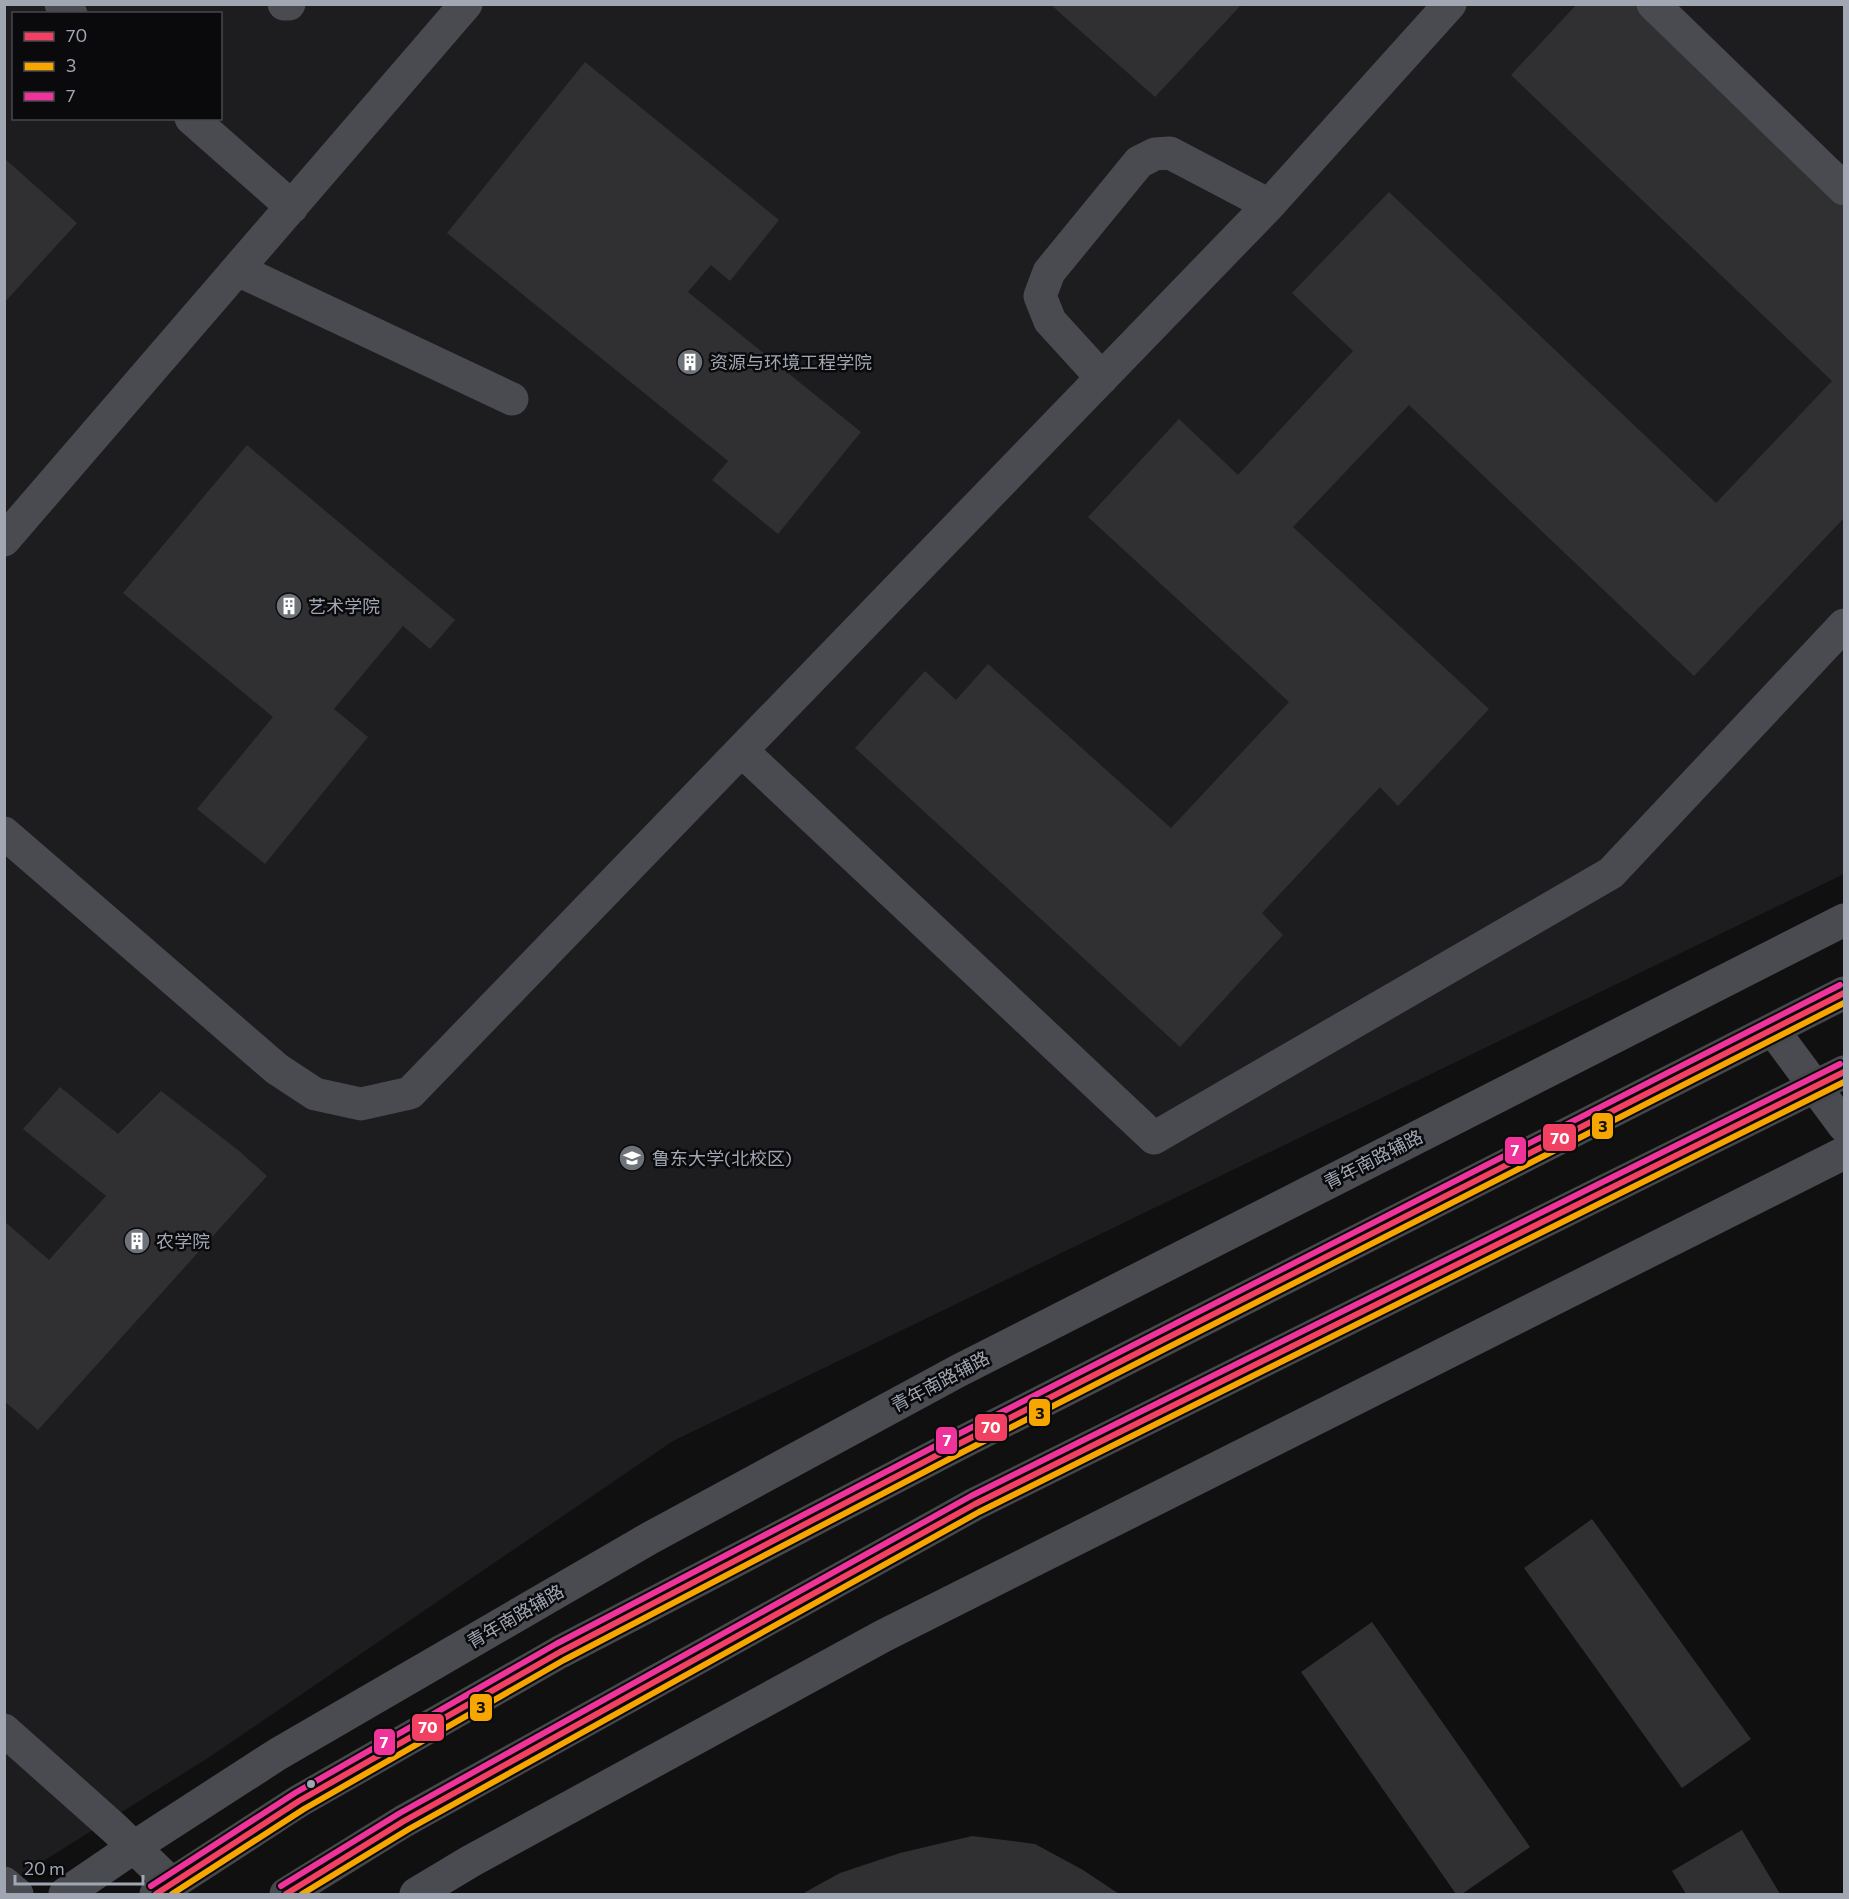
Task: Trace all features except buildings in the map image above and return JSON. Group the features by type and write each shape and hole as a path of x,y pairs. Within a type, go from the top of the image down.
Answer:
{"main road":[{"path":"164,1889 299,1801 560,1652 949,1449 1845,993"},
{"path":"286,1894 404,1821 975,1504 1845,1072"}],"lane":[{"path":"284,4 289,4"},
{"path":"4,540 466,4"},
{"path":"4,833 277,1069 315,1094 361,1104 410,1093 1269,205 1450,4"},
{"path":"1653,4 1845,189"},
{"path":"193,120 292,207"},
{"path":"1102,378 1050,321 1040,296 1049,273 1139,162 1155,154 1170,153 1269,205"},
{"path":"238,270 512,399"},
{"path":"742,751 1154,1138 1611,873 1845,625"},
{"name":"青年南路辅路","path":"65,1894 278,1754 650,1538 947,1376 1845,920"},
{"path":"1773,1030 1845,1126"},
{"path":"416,1894 471,1861 883,1636 1845,1153"},
{"path":"4,1730 134,1847 164,1889"},
{"path":"4,1882 17,1894"}],"shaded area":[{"name":"鲁东大学(北校区)","path":"5,5 1844,5 1844,874 673,1441 208,1758 5,1885"}],"transit line":[{"name":"7","path":"151,1886 295,1793 556,1644 945,1441 1840,985"},
{"name":"70","path":"156,1894 299,1801 560,1652 949,1449 1844,993"},
{"name":"3","path":"172,1894 304,1809 564,1660 953,1457 1844,1003"},
{"name":"7","path":"281,1886 400,1813 971,1496 1840,1064"},
{"name":"70","path":"286,1894 404,1821 975,1504 1844,1072"},
{"name":"3","path":"302,1894 409,1829 979,1512 1844,1082"}],"place":[{"name":"资源与环境工程学院","path":"690,362"},
{"name":"艺术学院","path":"289,606"},
{"name":"鲁东大学(北校区)","path":"632,1158"},
{"name":"农学院","path":"137,1241"}]}
